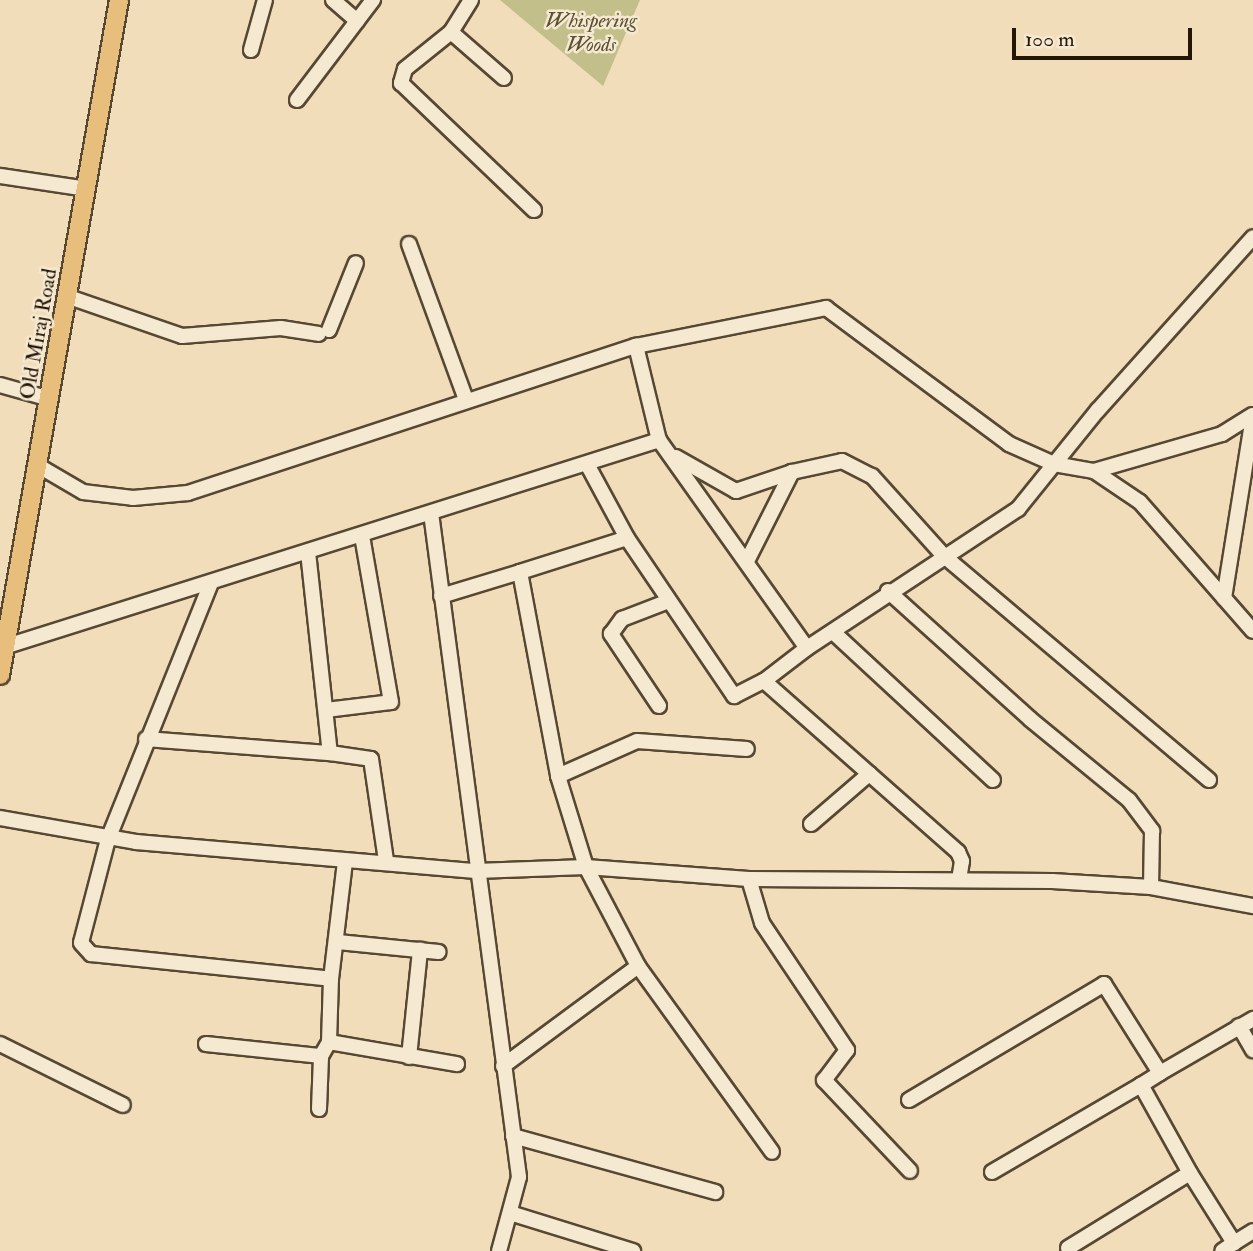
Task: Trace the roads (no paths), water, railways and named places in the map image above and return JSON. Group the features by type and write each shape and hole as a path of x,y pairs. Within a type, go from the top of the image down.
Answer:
{"main road":[{"name":"Old Miraj Road","path":"0,675 8,646 119,0"}],"street":[{"path":"251,50 265,0"},
{"path":"333,0 357,21"},
{"path":"297,100 373,0"},
{"path":"471,0 451,32 405,69 401,83 534,211"},
{"path":"451,32 504,78"},
{"path":"0,176 87,189"},
{"path":"587,464 627,538 734,695 764,681 888,591 1018,509 1054,464 1253,237"},
{"path":"409,244 466,400"},
{"path":"69,297 182,336 281,328 324,332 356,263"},
{"path":"37,465 83,492 133,498 188,493 636,346 826,308 1009,444 1054,464 1094,471 1140,502 1253,631"},
{"path":"636,346 664,446 807,648"},
{"path":"0,385 50,399"},
{"path":"1094,471 1222,434 1252,418"},
{"path":"1224,598 1252,418"},
{"path":"8,646 587,464 664,446 736,491 792,472 842,461 872,476 944,556 1209,780"},
{"path":"747,561 792,472"},
{"path":"431,513 476,871 519,1177 499,1251"},
{"path":"326,710 391,702 362,535"},
{"path":"441,596 627,538"},
{"path":"309,552 330,753"},
{"path":"520,572 558,776 586,867 638,967 772,1152"},
{"path":"211,583 108,839 81,943 84,951 331,979"},
{"path":"888,591 1030,719 1129,800 1152,831 1151,887"},
{"path":"659,706 611,634 622,618 669,601"},
{"path":"832,632 993,780"},
{"path":"764,681 958,852 962,861 960,879"},
{"path":"146,739 330,753 371,760 387,861"},
{"path":"558,776 637,741 747,749"},
{"path":"811,824 869,774"},
{"path":"0,818 108,839 345,861 387,861 476,871 586,867 749,879 960,879 1151,887 1253,906"},
{"path":"319,1109 321,1056 330,1042 331,979 338,942 345,861"},
{"path":"749,879 762,923 848,1050 824,1080 910,1171"},
{"path":"338,942 439,952"},
{"path":"409,1057 420,950"},
{"path":"503,1066 638,967"},
{"path":"909,1100 1104,984 1160,1073"},
{"path":"992,1171 1253,1019"},
{"path":"1239,1026 1253,1050"},
{"path":"330,1042 457,1064"},
{"path":"0,1044 122,1105"},
{"path":"206,1044 321,1056"},
{"path":"1141,1086 1191,1173 1228,1247 1253,1231"},
{"path":"513,1136 716,1192"},
{"path":"1068,1248 1191,1173"},
{"path":"510,1213 633,1251"}],"park label":[{"name":"Whispering Woods","path":"591,33"}]}
